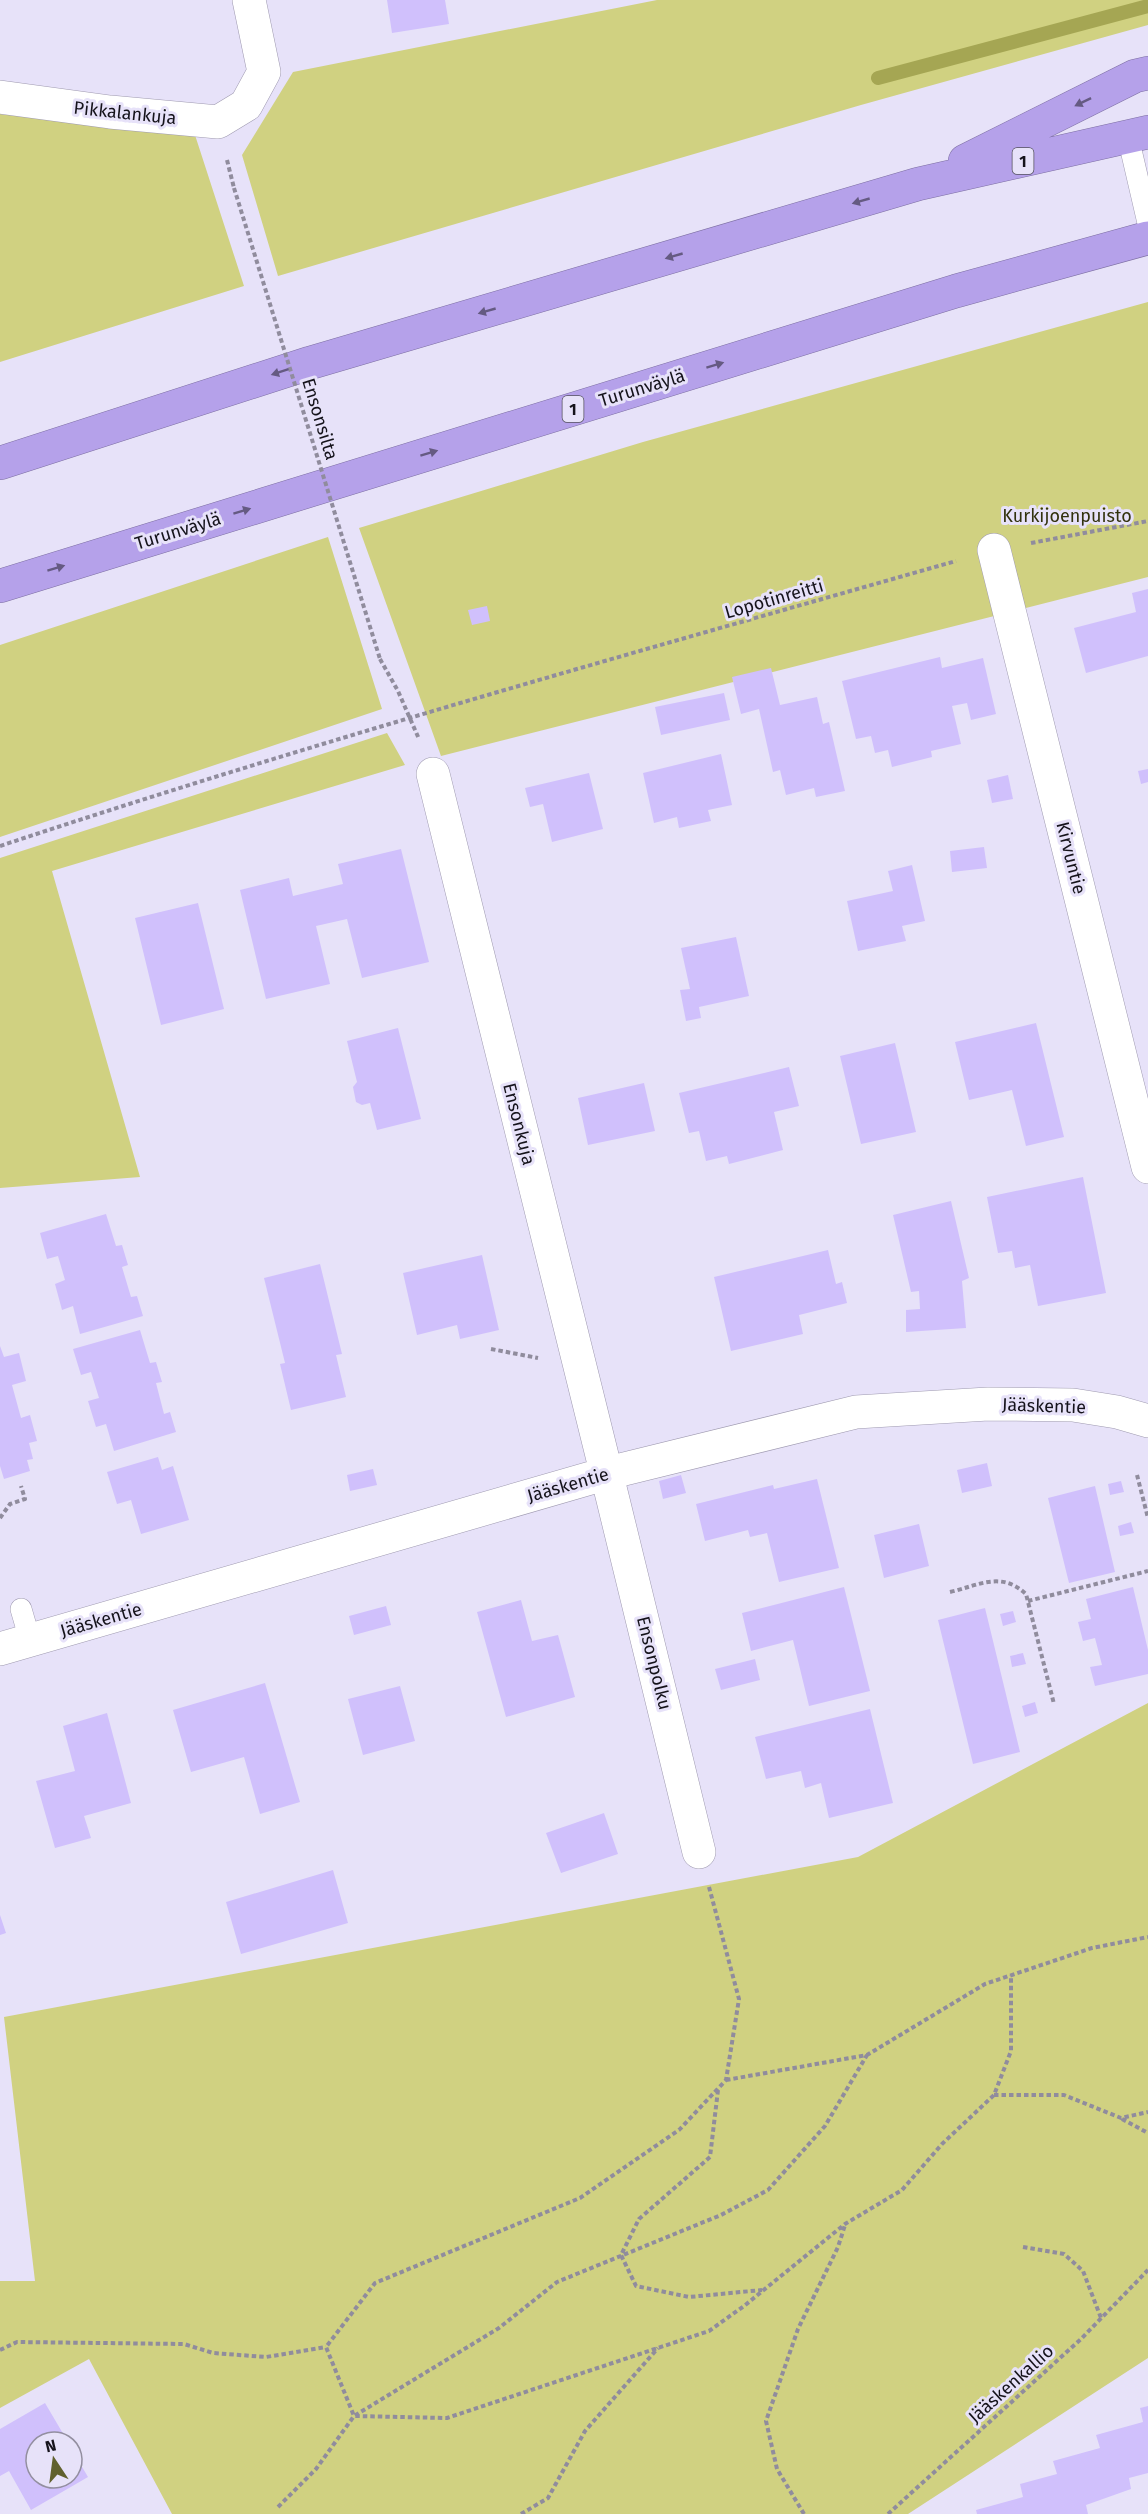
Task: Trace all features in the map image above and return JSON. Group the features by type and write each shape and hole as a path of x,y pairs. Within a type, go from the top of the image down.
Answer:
{"highway":[{"path":"918,184 1135,76 1148,73"},
{"name":"1","path":"0,463 310,363 918,184 1138,135"},
{"name":"Turunväylä","path":"0,586 934,298 1148,238"}],"street":[{"name":"Pikkalankuja","path":"0,97 110,112 218,122 246,105 264,72 249,0"},
{"name":"Kirvuntie","path":"994,550 1148,1167"},
{"name":"Ensonkuja","path":"433,774 488,1003 608,1473"},
{"name":"Jääskentie","path":"15,1645 608,1473 856,1412 988,1404 1073,1405 1118,1412 1148,1421"},
{"name":"Ensonpolku","path":"608,1473 699,1852"}],"lane":[{"path":"1138,135 1148,223"},
{"path":"15,1645 21,1609"}],"path":[{"name":"Ensonsilta","path":"234,188 380,659 410,717"},
{"name":"Lopotinreitti","path":"0,846 410,717 994,550 1148,521"},
{"path":"1137,1475 1148,1518"},
{"path":"0,1518 10,1504 26,1499 21,1485"},
{"path":"1028,1600 1148,1571"},
{"path":"950,1592 1004,1579 1015,1584 1026,1594 1054,1704"},
{"path":"0,2350 17,2342 184,2344 213,2353 266,2357 326,2346 375,2283 580,2198 679,2130 726,2080 739,2000 699,1852"},
{"path":"726,2080 867,2055 985,1984 1092,1948 1148,1937"},
{"path":"354,2416 447,2418 709,2331 845,2224 902,2190 942,2144 994,2095 1011,2051 1011,1975"},
{"path":"278,2507 316,2469 354,2416 499,2328 557,2282 721,2215 768,2190 825,2126 867,2055"},
{"path":"621,2255 639,2219 710,2157 718,2089"},
{"path":"994,2095 1064,2095 1121,2118 1148,2133"},
{"path":"1121,2118 1148,2112"},
{"path":"804,2514 777,2469 766,2421 798,2329 837,2247 845,2224"},
{"path":"1023,2247 1064,2254 1071,2259 1083,2271 1101,2318"},
{"path":"621,2255 636,2286 689,2297 764,2290"},
{"name":"Jääskenkallio","path":"888,2514 1101,2318 1148,2270"},
{"path":"326,2346 354,2416"},
{"path":"521,2514 548,2498 585,2431 658,2348"}],"green space":[{"path":"657,0 1148,0 1148,25 861,105 278,276 242,155 293,72"},
{"path":"0,114 195,135 244,286 0,362"},
{"name":"Kurkijoenpuisto","path":"1148,302 1148,577 441,756 359,528 643,442"},
{"path":"328,537 382,709 0,837 0,645"},
{"path":"387,733 405,765 52,871 140,1177 0,1188 0,858"},
{"path":"1148,1703 1148,2358 908,2514 172,2514 89,2359 0,2408 0,2281 35,2281 4,2017 858,1857"}],"building":[{"path":"387,0 445,0 449,24 392,33"},
{"path":"1148,589 1148,656 1086,673 1074,628 1136,612 1132,593"},
{"path":"487,606 490,621 472,625 468,610"},
{"path":"940,657 942,668 983,658 996,714 971,720 967,703 952,706 961,744 931,751 932,757 892,767 888,750 875,753 871,736 856,739 842,681"},
{"path":"771,668 780,705 817,697 823,724 829,722 845,791 816,797 814,788 786,795 780,770 773,772 759,709 741,714 732,677"},
{"path":"724,693 730,720 661,735 655,707"},
{"path":"721,754 732,805 708,810 711,821 679,828 677,817 654,823 643,773"},
{"path":"1148,769 1148,782 1141,784 1138,771"},
{"path":"589,773 603,829 552,842 543,804 530,807 525,788"},
{"path":"1008,775 1013,799 992,803 987,780"},
{"path":"984,847 987,868 952,872 950,851"},
{"path":"401,849 429,962 362,978 347,919 316,926 330,984 266,999 240,890 289,878 293,896 343,884 338,864"},
{"path":"912,865 925,921 902,926 906,941 858,951 847,901 893,891 888,871"},
{"path":"198,903 224,1009 161,1025 135,918"},
{"path":"736,937 749,996 699,1007 701,1018 686,1021 680,990 690,989 681,948"},
{"path":"1036,1023 1064,1137 1026,1146 1012,1090 969,1100 955,1042"},
{"path":"398,1028 421,1119 377,1130 370,1103 362,1105 356,1102 353,1087 357,1082 347,1041"},
{"path":"895,1043 916,1132 861,1144 840,1056"},
{"path":"789,1067 799,1106 774,1112 783,1150 729,1164 727,1156 706,1161 699,1131 689,1133 679,1093"},
{"path":"644,1083 655,1131 588,1145 578,1098"},
{"path":"1083,1177 1106,1293 1038,1306 1030,1265 1015,1268 1012,1251 998,1253 987,1197"},
{"path":"951,1201 969,1278 962,1281 966,1328 906,1332 906,1310 920,1309 919,1291 911,1292 893,1215"},
{"path":"106,1214 116,1246 122,1245 128,1265 122,1267 131,1297 137,1296 143,1316 80,1334 73,1306 62,1310 55,1284 65,1280 58,1256 47,1259 40,1233"},
{"path":"828,1250 836,1284 842,1282 847,1303 799,1315 803,1334 731,1351 714,1277"},
{"path":"482,1255 499,1330 460,1339 457,1325 417,1335 403,1273"},
{"path":"320,1264 342,1354 336,1355 346,1397 291,1410 280,1364 285,1363 264,1278"},
{"path":"140,1330 150,1363 156,1362 162,1382 156,1383 164,1414 170,1412 176,1432 114,1451 106,1424 96,1427 88,1401 99,1398 91,1372 81,1375 73,1349"},
{"path":"0,1346 4,1357 19,1353 26,1381 12,1385 21,1418 30,1415 37,1441 29,1443 33,1459 27,1460 30,1471 4,1479 0,1466"},
{"path":"158,1457 162,1470 173,1466 189,1520 141,1534 131,1500 117,1504 107,1472"},
{"path":"987,1463 992,1486 962,1493 957,1470"},
{"path":"373,1469 377,1485 350,1491 347,1475"},
{"path":"681,1475 686,1493 663,1499 659,1481"},
{"path":"817,1479 839,1568 779,1582 767,1533 750,1537 748,1530 705,1541 696,1504 773,1485 774,1489"},
{"path":"1121,1481 1124,1492 1110,1495 1108,1484"},
{"path":"1095,1486 1115,1572 1069,1583 1048,1498"},
{"path":"1131,1522 1134,1533 1120,1536 1118,1526"},
{"path":"919,1524 929,1566 884,1578 874,1535"},
{"path":"844,1587 870,1691 809,1706 793,1640 751,1651 742,1613"},
{"path":"1133,1587 1148,1650 1148,1674 1095,1686 1090,1667 1102,1665 1095,1638 1083,1641 1078,1622 1091,1619 1086,1599"},
{"path":"521,1600 532,1641 558,1635 575,1697 506,1717 477,1612"},
{"path":"386,1606 391,1625 354,1635 349,1616"},
{"path":"985,1608 1020,1752 973,1764 938,1620"},
{"path":"1013,1611 1016,1622 1003,1626 1000,1614"},
{"path":"1023,1653 1026,1664 1012,1667 1010,1656"},
{"path":"755,1659 760,1680 721,1690 715,1669"},
{"path":"265,1683 300,1802 260,1814 244,1757 191,1772 173,1710"},
{"path":"400,1686 415,1741 363,1755 348,1699"},
{"path":"1035,1702 1038,1713 1025,1717 1022,1706"},
{"path":"870,1709 893,1803 829,1818 821,1783 805,1788 801,1771 766,1779 755,1737"},
{"path":"107,1713 131,1803 84,1816 91,1838 55,1848 36,1781 75,1771 63,1726"},
{"path":"604,1813 618,1854 561,1873 546,1833"},
{"path":"333,1870 348,1923 241,1954 226,1902"},
{"path":"0,1915 6,1933 0,1935"},
{"path":"45,2403 61,2430 24,2430 24,2490 66,2490 31,2510 9,2471 0,2476 0,2429"},
{"path":"1148,2406 1148,2473 1129,2478 1131,2489 1086,2505 1088,2514 977,2514 976,2510 1023,2497 1020,2484 1057,2474 1053,2461 1100,2448 1096,2435 1143,2422 1140,2408"}],"waterway":[{"path":"878,78 1148,6"}]}
